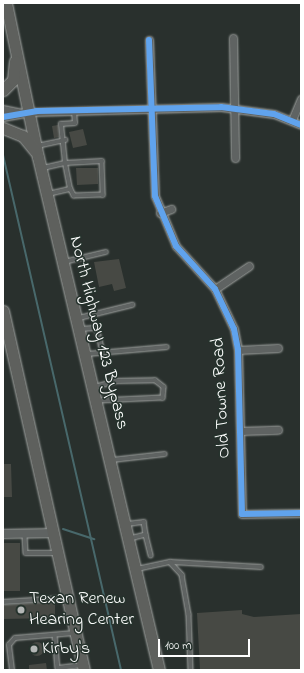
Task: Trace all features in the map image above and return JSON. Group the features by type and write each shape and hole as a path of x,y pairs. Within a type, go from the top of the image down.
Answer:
{"main road":[{"name":"North Highway 123 Bypass","path":"6,3 25,113 37,151 80,323 127,524 159,670"},
{"path":"3,90 14,75 14,45"},
{"path":"3,128 23,136 37,151"},
{"path":"3,311 69,598 83,668"}],"street":[{"path":"233,38 235,158"},
{"name":"Old Towne Road","path":"149,40 152,177 160,213 176,246 215,289 229,313 238,350 242,514 301,513"},
{"path":"292,120 301,99"},
{"path":"3,117 25,113 74,110 233,108 292,120 301,125"},
{"path":"3,110 25,113"},
{"path":"160,213 171,209"},
{"path":"215,289 249,266"},
{"path":"238,350 278,348"},
{"path":"240,431 278,430"},
{"path":"3,534 54,533"}],"lane":[{"path":"41,168 66,163 102,161 103,195 74,196 70,189 66,163 65,140 61,124 75,123 74,110"},
{"path":"37,151 65,140"},
{"path":"47,194 70,189"},
{"path":"64,262 106,252"},
{"path":"80,323 132,305"},
{"path":"80,323 97,328 103,352"},
{"path":"87,354 167,347"},
{"path":"95,387 116,381 155,380 164,387 163,398 98,401"},
{"path":"112,460 165,454"},
{"path":"127,524 144,522 151,555"},
{"path":"25,534 26,554 58,552"},
{"path":"130,539 146,535"},
{"path":"170,562 182,575 189,614 191,670"},
{"path":"137,569 170,562 261,567"},
{"path":"3,602 69,598"},
{"path":"12,670 9,645 15,638 76,632"},
{"path":"55,635 58,668 83,668"}],"building":[{"path":"58,125 59,137 54,138 52,126"},
{"path":"83,129 87,145 73,148 69,132"},
{"path":"76,168 98,168 98,184 77,185"},
{"path":"119,259 126,288 114,291 112,284 99,287 94,262"},
{"path":"3,464 11,464 12,497 3,497"},
{"path":"3,543 20,543 20,591 3,591"},
{"path":"55,602 55,618 3,619 3,605"},
{"path":"242,610 242,614 254,617 301,614 301,670 200,670 197,613"},
{"name":"Kirby's","path":"34,642 40,642 44,646 44,652 40,656 34,656 30,652 30,646"},
{"path":"46,663 47,670 29,670 29,665"}],"waterway":[{"path":"3,155 121,670"},
{"path":"63,529 94,539"}],"cycle path":[{"path":"149,40 155,196 176,246 215,289 234,329 238,350 242,514 301,513"},
{"path":"3,117 37,111 221,107 274,114 301,125"}],"place":[{"name":"Texan Renew Hearing Center","path":"21,610"},
{"name":"Kirby's","path":"34,649"}]}
